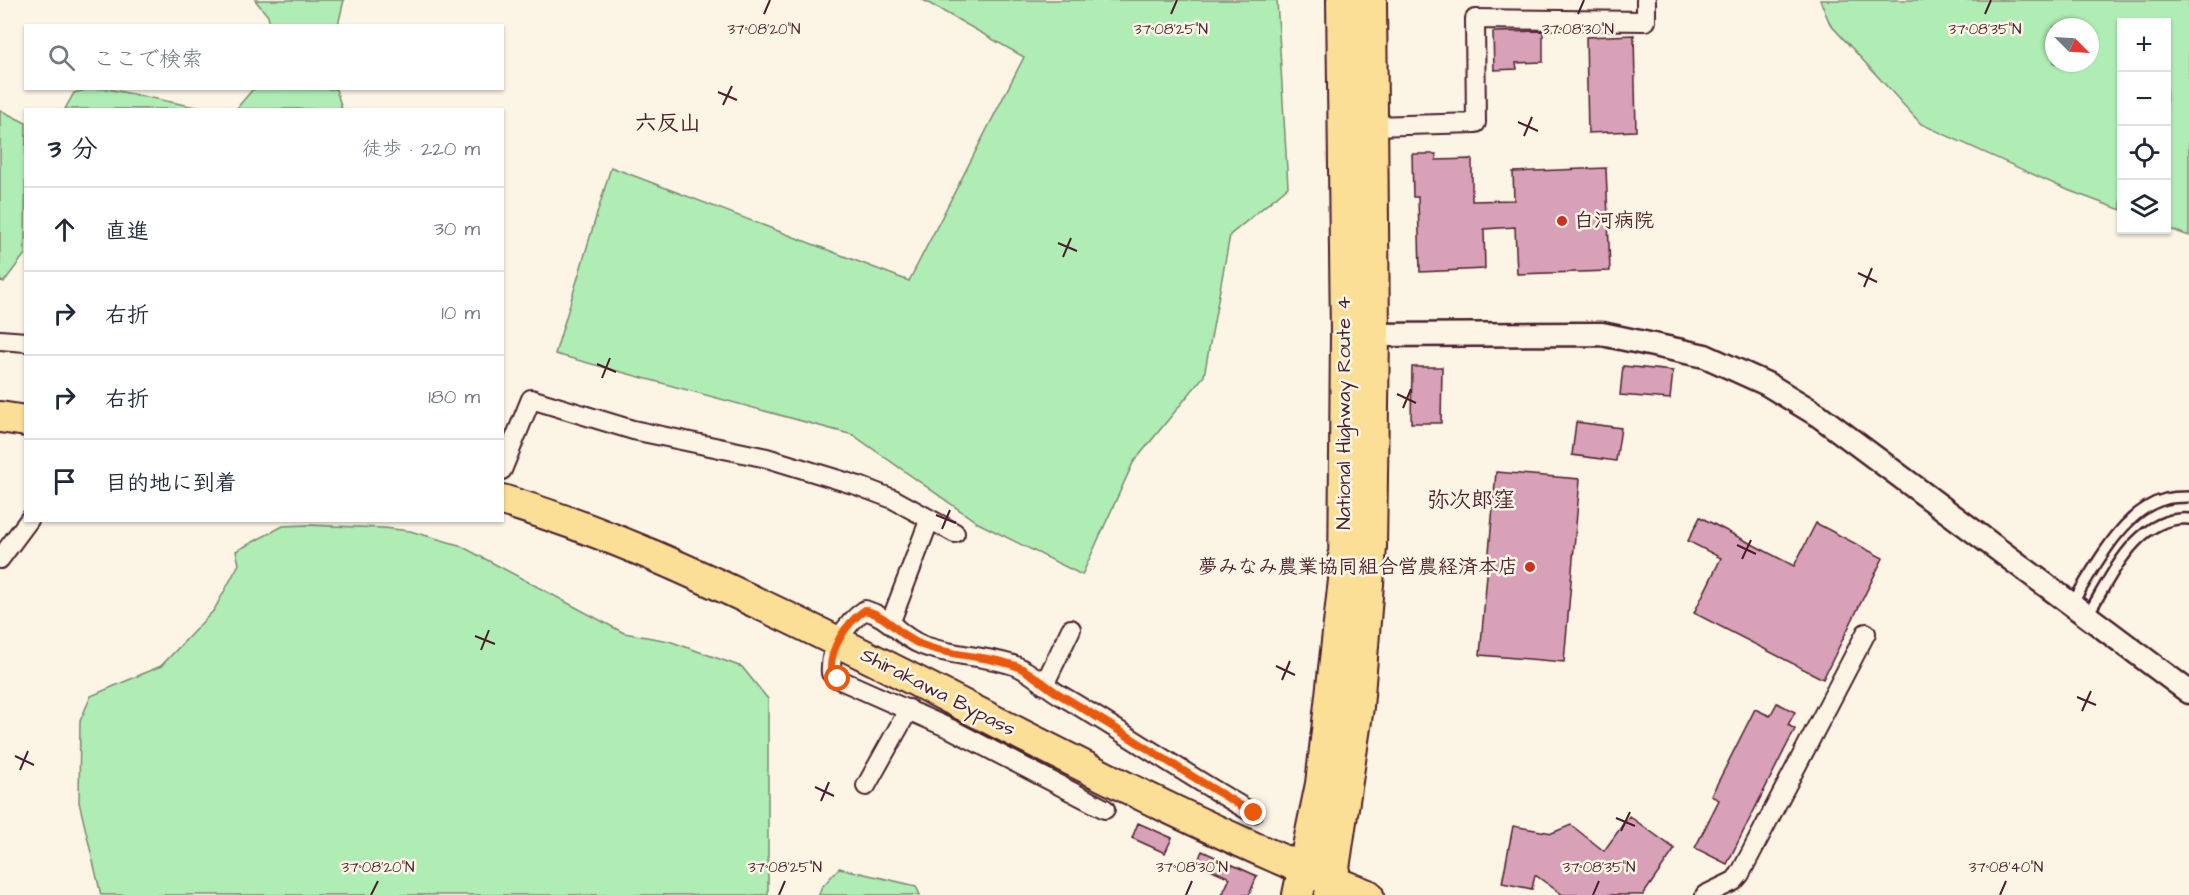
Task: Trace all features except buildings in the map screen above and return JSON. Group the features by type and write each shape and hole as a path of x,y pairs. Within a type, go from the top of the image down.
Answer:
{"highway":[{"name":"National Highway Route 4","path":"1332,888 1358,707 1371,547 1342,0"},
{"name":"National Highway Route 4","path":"1300,881 1321,784 1344,580 1372,126 1371,0"},
{"path":"0,417 24,421"},
{"name":"Shirakawa Bypass","path":"504,501 559,517 628,544 839,641 1162,806 1300,881 1368,895"}],"street":[{"path":"1372,126 1476,123 1475,19 1646,21 1646,0"},
{"path":"1360,335 1602,334 1669,346 1722,363 1767,384 1818,415 2189,692"},
{"path":"0,340 24,342"},
{"path":"504,465 531,399 633,430 767,458 808,470 893,499 929,521 955,533"},
{"path":"891,621 929,521"},
{"path":"0,559 28,522"},
{"path":"1105,809 909,709 838,679 831,673 830,663 850,621 865,610 891,621 905,638 923,646 1017,666 1044,685 1254,813"},
{"path":"1044,685 1071,628"},
{"path":"1705,895 1734,881 1740,874 1866,633"},
{"path":"866,786 909,709"}],"lane":[{"path":"2079,610 2110,542 2124,526 2164,499 2189,497"},
{"path":"2079,610 2142,534 2175,518 2189,519"}],"green space":[{"path":"255,0 344,0 338,24 270,24 268,16"},
{"path":"923,0 1277,0 1288,187 1230,235 1204,376 1133,463 1082,575 978,523 853,435 555,354 611,167 909,281 1024,57"},
{"path":"1820,0 2189,0 2189,236 2171,229 2171,18 2117,18 2117,209 2070,191 1921,124 1830,24"},
{"path":"85,90 113,90 200,108 66,108 74,93"},
{"path":"252,90 336,90 342,108 237,108"},
{"path":"0,110 24,122 24,255 4,282 0,281"},
{"path":"307,525 410,531 459,545 624,633 669,641 742,667 768,699 768,895 101,895 79,802 80,721 91,696 161,666 214,610 239,564 236,551 283,526"},
{"path":"839,868 916,886 920,895 819,895 821,888"}],"place":[{"name":"白河病院","path":"1562,221"},
{"name":"夢みなみ農業協同組合営農経済本店","path":"1530,567"}],"district":[{"name":"六反山","path":"668,123"},
{"name":"弥次郎窪","path":"1471,500"}],"route":[{"path":"838,679 831,673 830,663 850,621 865,610 878,614 891,621 905,638 923,646 1017,666 1052,691 1143,743 1198,782 1254,813"}]}
